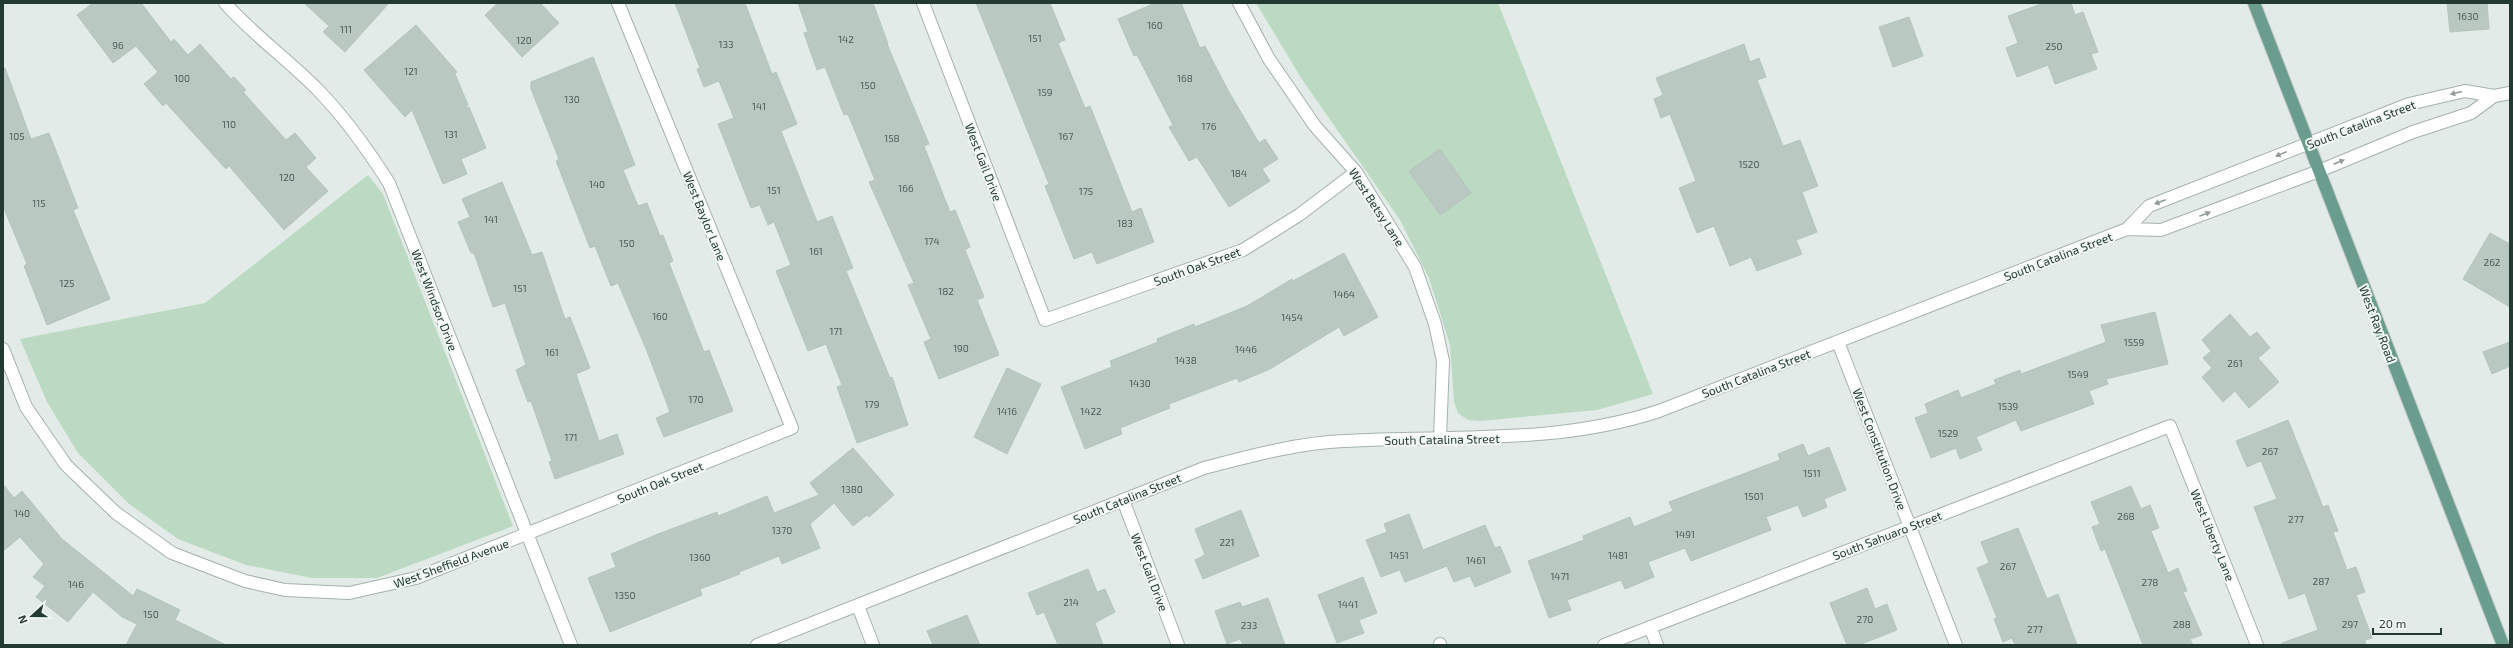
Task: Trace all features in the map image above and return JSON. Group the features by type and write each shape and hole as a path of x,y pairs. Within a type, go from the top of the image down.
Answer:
{"main road":[{"name":"West Ray Road","path":"2254,3 2503,645"}],"street":[{"name":"West Windsor Drive","path":"225,3 318,90 362,141 389,183 571,645"},
{"name":"West Baylor Lane","path":"618,3 792,428"},
{"name":"West Gail Drive","path":"923,3 1045,320"},
{"name":"West Betsy Lane","path":"1239,3 1269,59 1315,126 1356,172 1415,266 1434,324 1443,361 1440,438"},
{"name":"South Catalina Street","path":"2127,229 2149,206 2409,104 2465,91 2494,96 2510,93"},
{"name":"South Catalina Street","path":"756,645 858,606 1204,468 1268,452 1342,441 1538,435 1625,422 1659,411 2127,229 2161,230 2319,171 2413,132 2471,113 2494,96"},
{"name":"South Oak Street","path":"1045,320 1243,250 1299,215 1356,172"},
{"name":"West Constitution Drive","path":"1838,342 1956,645"},
{"name":"West Sheffield Avenue","path":"3,348 26,407 66,465 116,513 172,553 245,581 285,590 349,593 416,578 527,535"},
{"name":"South Sahuaro Street","path":"1604,645 2170,426"},
{"name":"West Liberty Lane","path":"2170,426 2257,645"},
{"name":"South Oak Street","path":"527,535 792,428"},
{"name":"West Gail Drive","path":"1123,500 1178,645"},
{"path":"858,606 873,645"},
{"path":"1650,627 1657,645"}],"green space":[{"path":"1256,3 1498,3 1653,394 1597,410 1480,421 1468,420 1458,413 1454,401 1450,345 1429,278 1400,220 1301,78"},
{"path":"368,175 383,194 513,526 377,578 312,578 246,565 178,539 128,503 78,453 47,402 20,339 205,303"}],"building":[{"path":"93,3 141,3 171,42 174,39 188,55 200,44 231,79 234,77 246,90 243,92 286,140 295,133 316,158 306,167 328,191 284,230 229,166 226,169 166,103 163,106 144,84 158,72 136,46 113,63 77,15"},
{"path":"304,3 389,3 345,52 323,32 329,26"},
{"path":"498,3 540,3 559,23 522,57 485,15"},
{"path":"675,3 745,3 772,74 776,72 797,124 781,131 817,222 832,216 853,268 846,271 890,378 892,377 908,425 857,443 837,387 842,385 826,344 808,351 776,271 791,265 774,222 768,225 760,205 751,208 718,124 734,118 719,81 704,87 697,69 700,68"},
{"path":"798,3 873,3 887,44 929,144 924,146 950,212 955,210 970,247 965,250 984,297 977,300 999,355 939,379 924,342 931,339 908,285 914,283 869,182 875,180 848,114 844,115 825,67 817,70 804,33 808,32"},
{"path":"976,3 1050,3 1065,40 1058,43 1085,108 1090,106 1132,212 1141,208 1154,242 1097,264 1092,252 1074,259 1045,186 1049,184"},
{"path":"1155,3 1181,3 1200,48 1205,46 1229,92 1259,143 1265,139 1278,159 1262,169 1270,181 1229,207 1197,157 1189,161 1169,127 1173,125 1137,55 1134,56 1118,19"},
{"path":"2044,3 2071,3 2075,15 2083,12 2098,52 2091,54 2097,69 2055,84 2048,65 2017,77 2006,48 2018,43 2008,16"},
{"path":"2447,3 2487,3 2489,29 2450,32"},
{"path":"1909,17 1923,56 1893,67 1879,27"},
{"path":"416,25 457,72 455,74 468,105 464,109 469,107 486,148 461,159 467,174 443,184 412,110 405,117 364,70"},
{"path":"1744,44 1750,62 1759,58 1766,77 1757,80 1783,146 1800,140 1818,186 1802,192 1817,232 1796,240 1802,254 1757,271 1751,257 1730,266 1714,226 1697,233 1679,188 1696,181 1670,114 1661,118 1654,99 1663,95 1656,78"},
{"path":"593,57 635,165 623,170 638,206 647,203 660,236 663,235 673,261 669,263 704,352 709,350 733,411 664,437 656,418 670,412 647,351 618,283 611,286 595,246 590,248 556,161 559,159 531,89 531,82"},
{"path":"3,68 5,68 31,139 49,133 78,208 73,210 110,299 47,325 24,266 27,264 3,206"},
{"path":"1440,149 1471,193 1440,215 1409,171"},
{"path":"502,182 532,255 542,252 565,319 570,317 590,368 576,374 599,441 617,434 624,454 555,479 549,462 552,461 531,401 528,402 516,370 526,365 505,303 493,307 474,253 471,253 458,222 470,217 462,199"},
{"path":"2490,233 2510,244 2510,307 2463,279"},
{"path":"1344,253 1378,317 1344,336 1339,327 1270,369 1239,382 1237,378 1169,404 1170,408 1120,428 1122,434 1085,449 1061,387 1112,367 1110,361 1158,342 1157,339 1194,324 1195,327 1247,306 1292,279 1293,281"},
{"path":"2155,312 2168,364 2106,379 2108,384 2089,391 2094,404 2021,431 2016,420 1976,437 1982,450 1960,459 1956,448 1931,458 1915,418 1928,413 1925,404 1958,390 1961,398 1996,384 1994,380 2020,370 2021,374 2106,342 2101,325"},
{"path":"2230,314 2250,337 2257,332 2270,348 2258,358 2279,382 2249,408 2235,391 2223,402 2202,377 2212,368 2203,358 2211,351 2202,340"},
{"path":"2510,342 2510,366 2492,374 2483,352"},
{"path":"1007,368 1041,384 1007,454 974,437"},
{"path":"2288,420 2323,507 2328,505 2338,531 2333,532 2347,570 2356,567 2365,592 2356,595 2372,638 2365,640 2366,645 2282,645 2282,643 2318,630 2305,593 2289,599 2254,507 2277,499 2261,461 2247,467 2236,441"},
{"path":"1803,444 1808,456 1829,447 1846,490 1824,499 1827,507 1803,517 1798,505 1766,517 1771,530 1691,561 1685,548 1648,562 1654,577 1625,589 1621,580 1567,600 1571,610 1549,618 1528,561 1584,540 1583,536 1630,517 1634,527 1673,511 1669,502 1780,460 1778,454"},
{"path":"853,448 894,495 869,517 867,515 853,526 834,503 810,524 820,548 782,564 779,556 739,572 740,574 700,589 702,595 610,632 588,578 616,567 611,554 658,534 717,512 718,516 767,496 774,513 819,495 810,483"},
{"path":"3,484 14,498 22,491 62,539 133,596 137,589 180,610 175,620 226,645 126,645 137,624 122,617 93,592 68,622 36,597 45,586 33,577 44,564 20,537 3,551"},
{"path":"2131,486 2141,509 2150,505 2159,528 2151,531 2168,573 2178,568 2187,591 2183,592 2202,635 2190,639 2193,645 2143,645 2105,549 2101,551 2092,527 2100,524 2091,502"},
{"path":"1241,510 1259,556 1203,579 1195,560 1205,555 1195,529"},
{"path":"1409,514 1423,550 1485,525 1495,548 1500,546 1511,572 1475,587 1470,576 1454,582 1447,566 1405,582 1400,570 1381,577 1366,540 1387,532 1384,524"},
{"path":"2018,528 2047,599 2058,594 2077,645 2015,645 2012,638 2003,642 1994,619 1997,618 1977,568 1989,563 1981,542"},
{"path":"1088,569 1097,592 1105,589 1115,612 1095,623 1103,645 1058,645 1044,612 1037,615 1028,593"},
{"path":"1363,577 1377,613 1359,620 1364,633 1337,643 1318,595"},
{"path":"1867,588 1875,609 1887,604 1897,630 1859,645 1847,645 1830,603"},
{"path":"1268,598 1285,645 1243,645 1240,639 1227,644 1215,611 1240,602 1242,607"},
{"path":"967,615 980,645 933,645 927,631"}]}
